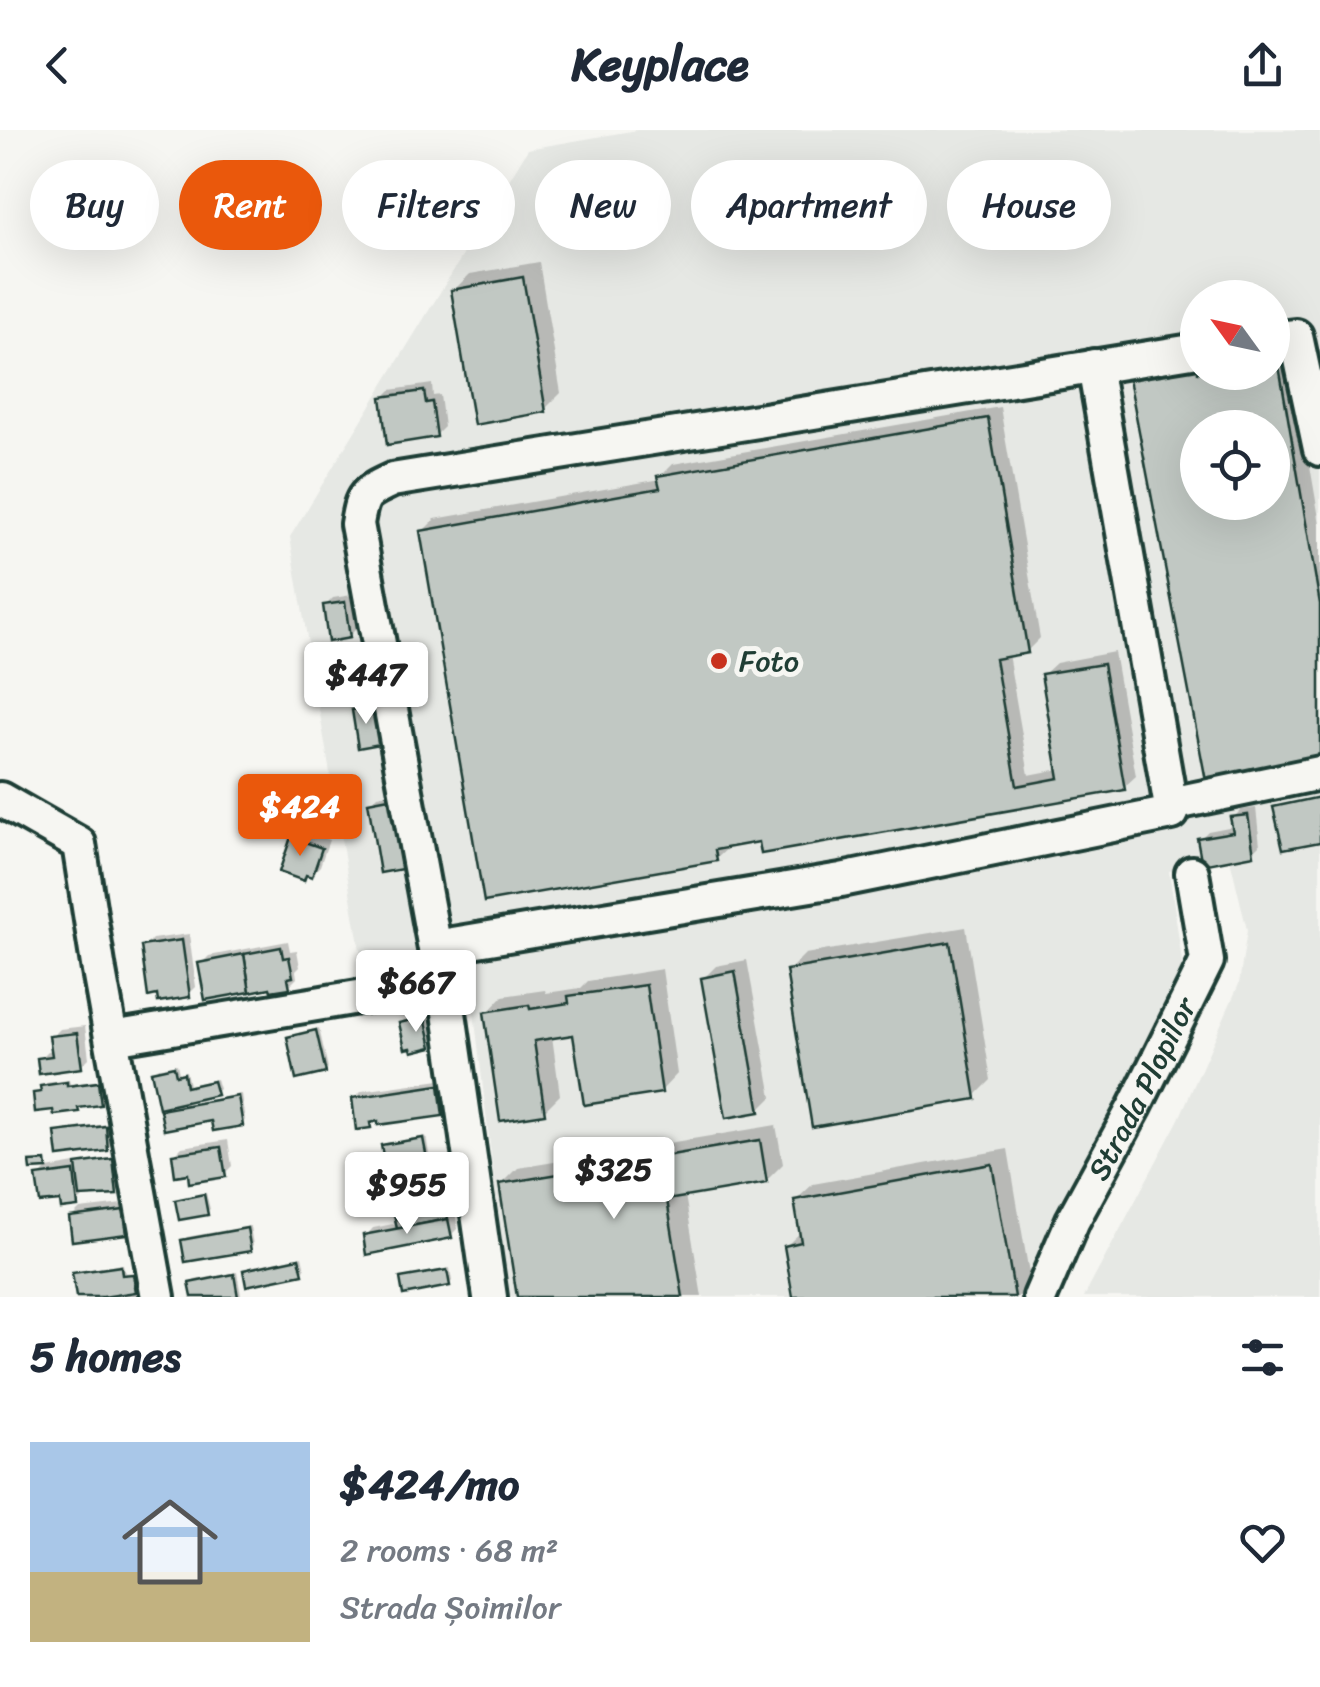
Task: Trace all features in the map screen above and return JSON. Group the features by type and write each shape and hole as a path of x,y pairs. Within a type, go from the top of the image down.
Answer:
{"street":[{"path":"1290,337 1296,336 1320,448"},
{"path":"442,987 357,524 361,499 372,489 392,480 1180,353"},
{"path":"434,947 842,880 1172,813 1094,366"},
{"path":"1170,804 1320,773"},
{"path":"0,800 79,844 98,971 158,1297"},
{"name":"Strada Plopilor","path":"1040,1297 1073,1220 1207,962 1192,873"},
{"path":"112,1038 436,984 442,987 446,992 490,1297"}],"shaded area":[{"path":"637,130 1320,130 1320,1297 1084,1297 1179,1119 1239,984 1247,930 1230,859 1169,871 1184,975 1021,1297 508,1297 468,962 365,980 290,537 466,250 515,250 515,170 528,149"}],"building":[{"path":"523,277 546,412 474,425 451,290"},
{"path":"1180,370 1180,390 1283,390 1287,410 1180,410 1180,520 1290,520 1290,430 1320,604 1320,771 1207,786 1129,379"},
{"path":"424,391 426,403 432,402 437,437 387,445 381,397"},
{"name":"Foto","path":"988,418 1028,653 995,659 1017,786 1059,778 1041,674 1103,664 1125,790 761,854 759,842 715,850 717,861 484,902 420,531 660,488 657,476"},
{"path":"345,602 350,638 328,642 323,605"},
{"path":"374,706 380,744 358,748 352,710"},
{"path":"1320,797 1320,842 1283,849 1273,807"},
{"path":"389,798 402,869 380,873 368,802"},
{"path":"1248,815 1254,855 1202,865 1197,838 1233,832 1230,817"},
{"path":"291,837 322,848 312,877 306,875 304,881 279,872"},
{"path":"182,940 190,997 158,1002 157,995 148,997 141,946"},
{"path":"950,942 976,1099 812,1127 786,970"},
{"path":"281,947 283,958 289,957 293,977 288,978 290,988 250,992 244,954"},
{"path":"244,954 250,992 205,1000 198,963"},
{"path":"735,971 760,1112 726,1118 701,978"},
{"path":"646,985 662,1093 584,1105 573,1035 534,1041 545,1114 500,1121 484,1012 569,1003 568,996"},
{"path":"425,1017 432,1047 412,1052 411,1048 405,1049 399,1023"},
{"path":"316,1030 326,1073 296,1080 287,1037"},
{"path":"77,1033 82,1068 39,1074 37,1058 52,1056 49,1036"},
{"path":"174,1066 176,1075 184,1073 186,1087 213,1081 217,1095 159,1108 151,1071"},
{"path":"67,1082 67,1086 98,1082 101,1105 54,1115 53,1110 35,1112 33,1093 41,1092 40,1086"},
{"path":"439,1085 443,1116 378,1125 378,1121 370,1123 371,1128 356,1130 352,1098"},
{"path":"238,1096 243,1126 213,1131 211,1121 164,1130 160,1110"},
{"path":"106,1126 108,1151 58,1157 55,1132"},
{"path":"423,1138 428,1164 384,1171 383,1165 375,1166 373,1158 383,1156 381,1145"},
{"path":"760,1140 767,1183 667,1200 683,1297 517,1297 499,1184"},
{"path":"221,1147 226,1177 189,1183 188,1174 175,1176 172,1154"},
{"path":"113,1159 117,1195 80,1197 76,1164"},
{"path":"46,1161 47,1169 31,1170 30,1162"},
{"path":"992,1164 1015,1297 793,1297 784,1246 801,1242 794,1200"},
{"path":"74,1171 78,1207 61,1209 60,1201 40,1203 36,1176"},
{"path":"442,1188 448,1219 397,1229 391,1198"},
{"path":"204,1194 208,1215 179,1220 175,1200"},
{"path":"124,1210 127,1234 72,1241 69,1217"},
{"path":"448,1219 452,1238 366,1255 363,1235"},
{"path":"247,1228 251,1251 185,1262 181,1240"},
{"path":"299,1258 303,1274 246,1286 243,1270"},
{"path":"121,1266 122,1275 133,1274 136,1292 76,1297 72,1273"},
{"path":"447,1270 450,1286 403,1295 400,1278"},
{"path":"234,1274 238,1297 192,1297 189,1283"}],"place":[{"name":"Foto","path":"719,661"}]}
